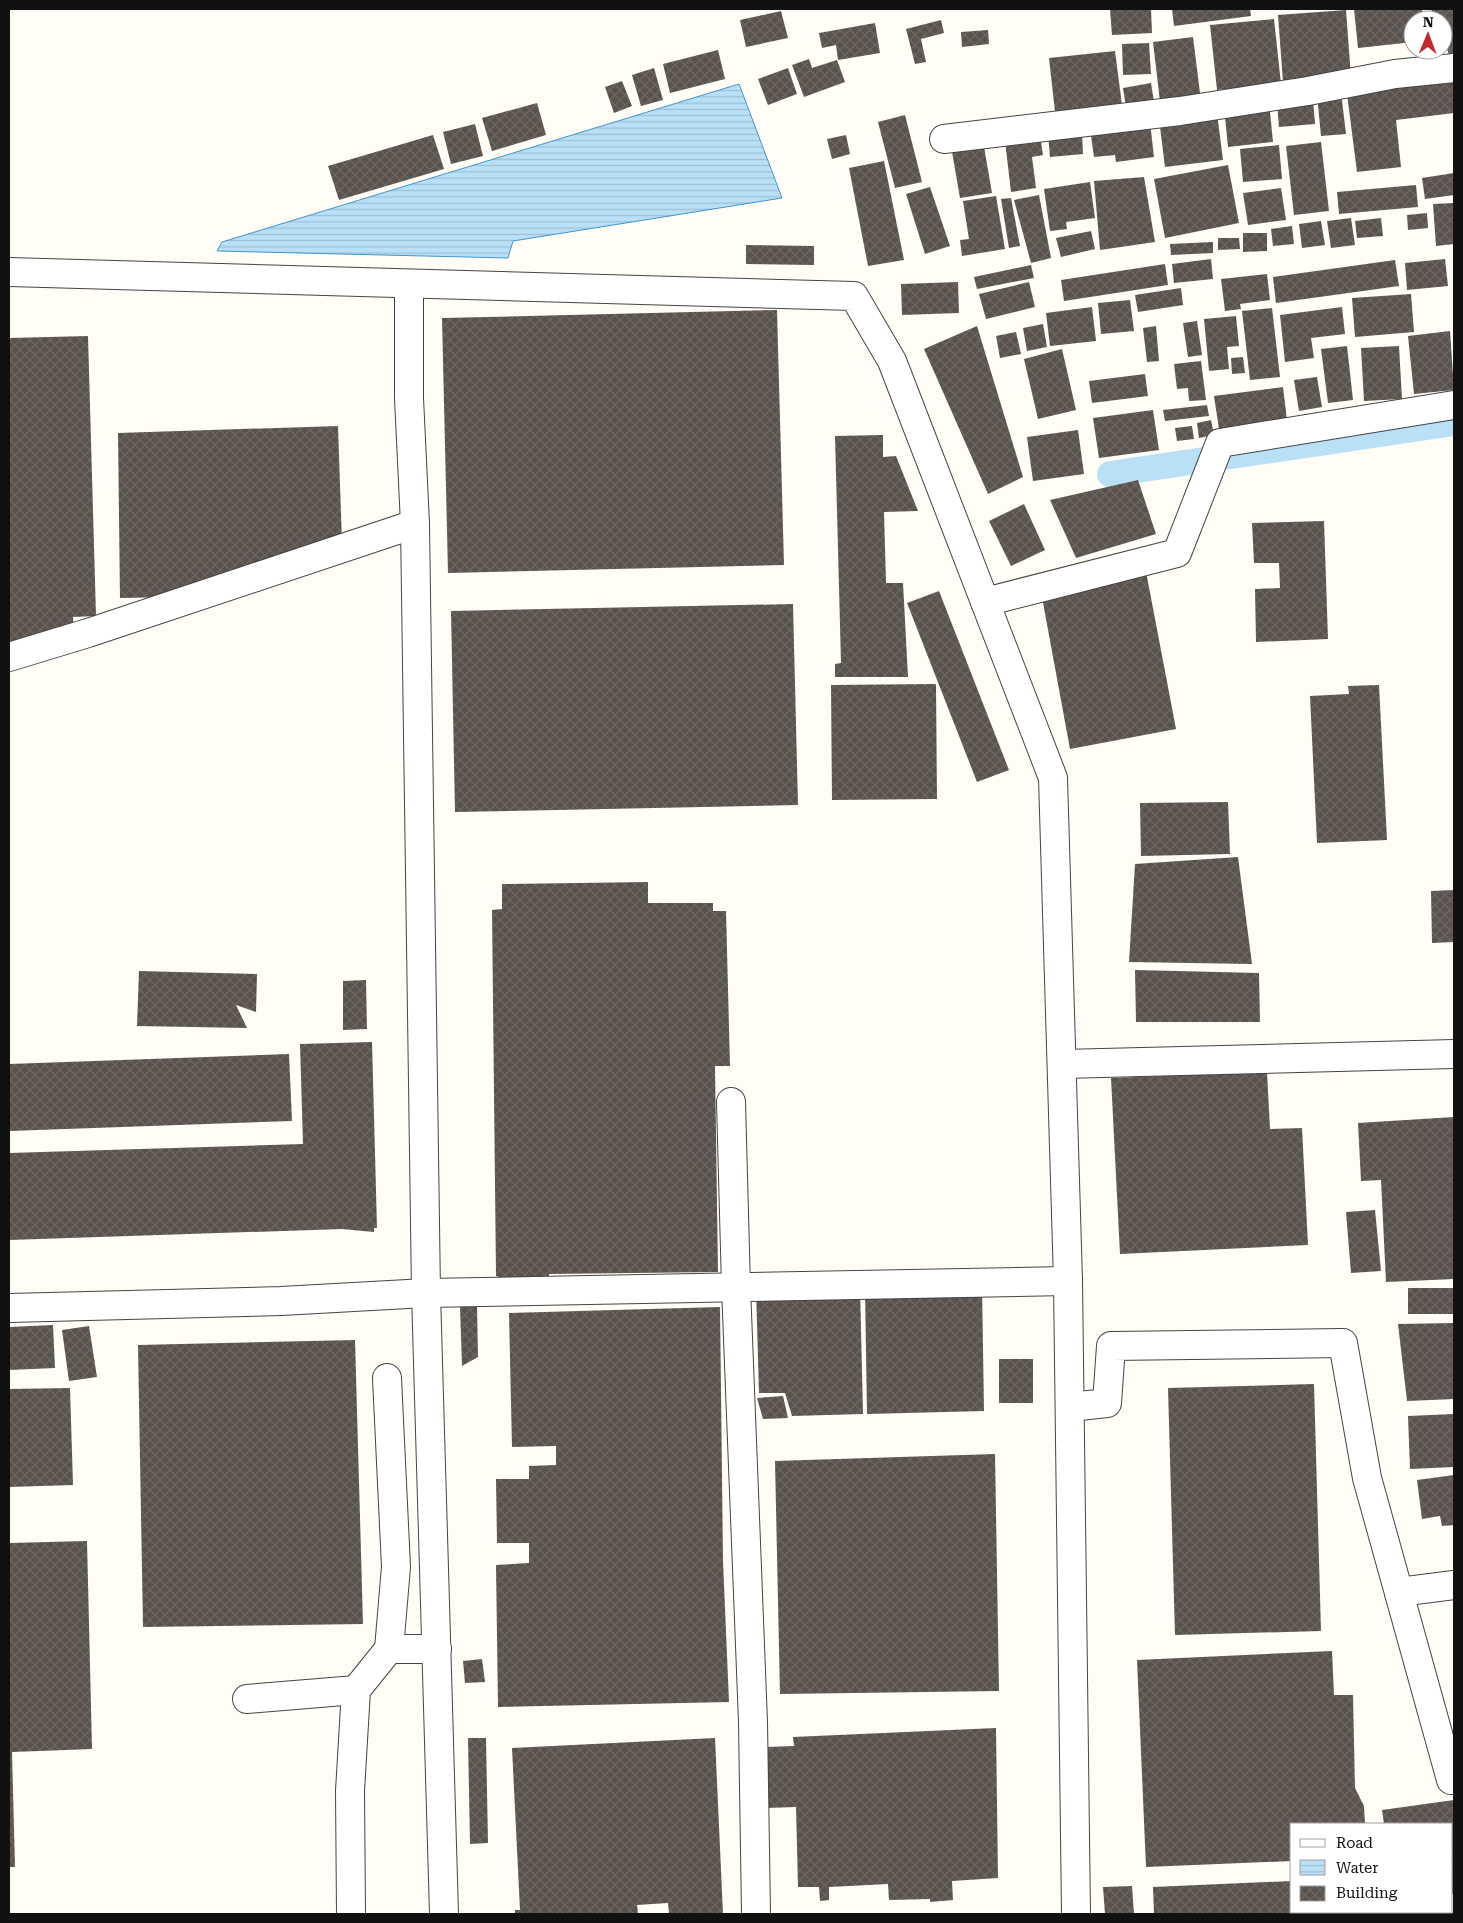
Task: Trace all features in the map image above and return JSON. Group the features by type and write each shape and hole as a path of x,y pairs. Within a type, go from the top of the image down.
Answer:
{"street":[{"path":"944,140 1180,111 1308,91 1395,74 1454,68"},
{"path":"9,272 854,296 892,361 1053,778 1068,1280 1076,1914"},
{"path":"410,284 409,398 414,524 426,1293 444,1914"},
{"path":"985,602 1177,554 1220,443 1454,405"},
{"path":"9,657 88,633 414,524"},
{"path":"1062,1064 1454,1054"},
{"path":"731,1102 736,1287 753,1722 756,1914"},
{"path":"9,1308 281,1301 426,1293 1068,1280"},
{"path":"1070,1407 1106,1403 1111,1346 1344,1343 1367,1478 1451,1780"},
{"path":"351,1914 350,1791 356,1690 389,1649 396,1567 387,1378"},
{"path":"1399,1592 1454,1585"},
{"path":"389,1649 437,1649"},
{"path":"247,1698 356,1690"}],"water":[{"path":"739,84 782,198 513,241 508,258 217,251 222,242"}],"building":[{"path":"1110,9 1151,9 1152,33 1112,35"},
{"path":"1172,9 1250,9 1251,16 1174,26"},
{"path":"1354,9 1422,9 1403,10 1403,43 1358,48"},
{"path":"1454,9 1454,61 1452,62 1453,10 1431,10"},
{"path":"1346,10 1351,77 1283,82 1278,15"},
{"path":"781,11 788,38 746,47 740,20"},
{"path":"1274,19 1281,84 1217,90 1210,25"},
{"path":"941,20 944,33 921,39 926,62 915,64 906,29"},
{"path":"875,23 880,53 838,60 836,45 822,48 819,33"},
{"path":"988,30 989,44 962,47 961,32"},
{"path":"1193,37 1200,93 1212,92 1213,104 1161,110 1153,42"},
{"path":"1149,43 1151,74 1123,75 1122,44"},
{"path":"718,50 725,79 670,93 663,64"},
{"path":"1115,51 1123,113 1056,121 1049,58"},
{"path":"809,59 812,68 837,60 845,82 804,97 792,65"},
{"path":"654,68 663,100 641,106 632,75"},
{"path":"788,68 797,94 768,105 758,79"},
{"path":"1454,73 1454,113 1396,120 1401,167 1357,172 1346,86"},
{"path":"622,81 632,106 614,113 605,87"},
{"path":"1151,83 1155,108 1127,113 1123,88"},
{"path":"1341,92 1346,134 1321,136 1317,95"},
{"path":"1313,99 1315,124 1279,127 1277,102"},
{"path":"1269,102 1273,142 1228,147 1224,107"},
{"path":"537,103 546,135 492,151 482,118"},
{"path":"1217,113 1223,160 1165,167 1159,119"},
{"path":"905,115 922,182 895,188 878,122"},
{"path":"1150,122 1154,157 1116,162 1115,155 1094,157 1090,129"},
{"path":"475,124 483,156 451,164 443,132"},
{"path":"1082,132 1083,154 1050,157 1048,134"},
{"path":"433,135 444,169 339,200 328,166"},
{"path":"846,135 850,154 832,159 827,139"},
{"path":"1040,136 1043,155 1032,157 1036,188 1011,192 1005,141"},
{"path":"983,141 992,193 960,198 951,146"},
{"path":"1321,142 1329,211 1294,215 1286,146"},
{"path":"1279,145 1282,179 1243,182 1240,149"},
{"path":"884,161 904,260 868,266 849,168"},
{"path":"1228,165 1239,223 1165,238 1154,179"},
{"path":"1454,173 1454,195 1425,199 1422,178"},
{"path":"1144,177 1155,242 1100,250 1094,181"},
{"path":"1090,182 1095,218 1066,222 1067,229 1050,231 1044,189"},
{"path":"1416,185 1418,207 1339,214 1337,192"},
{"path":"930,187 950,246 925,254 906,194"},
{"path":"1281,188 1286,220 1248,225 1243,193"},
{"path":"1039,195 1051,258 1031,263 1014,200"},
{"path":"996,196 1005,249 962,256 960,240 969,239 963,201"},
{"path":"1011,198 1020,246 1009,248 1001,199"},
{"path":"1454,203 1454,244 1436,246 1433,204"},
{"path":"1427,213 1428,228 1408,230 1407,215"},
{"path":"1351,218 1355,245 1331,248 1327,221"},
{"path":"1381,218 1383,236 1357,238 1355,221"},
{"path":"1321,221 1325,245 1302,248 1299,224"},
{"path":"1292,226 1294,244 1273,246 1271,229"},
{"path":"1091,231 1095,249 1061,257 1056,238"},
{"path":"1243,233 1267,233 1267,251 1243,252"},
{"path":"1218,238 1239,238 1240,249 1218,250"},
{"path":"1213,242 1213,253 1171,255 1170,244"},
{"path":"746,245 814,246 814,265 746,264"},
{"path":"1211,259 1213,279 1174,283 1172,264"},
{"path":"1445,259 1448,286 1407,290 1405,263"},
{"path":"1395,260 1399,286 1276,303 1273,277"},
{"path":"1165,264 1168,285 1064,301 1061,280"},
{"path":"1031,265 1034,278 977,289 974,277"},
{"path":"1267,274 1270,300 1240,304 1241,309 1225,311 1221,279"},
{"path":"958,282 959,313 902,315 901,284"},
{"path":"1029,282 1035,307 986,319 979,294"},
{"path":"1181,288 1183,305 1138,312 1135,295"},
{"path":"1411,294 1414,332 1355,337 1352,298"},
{"path":"1130,300 1134,331 1101,334 1098,303"},
{"path":"1092,307 1096,341 1050,346 1046,313"},
{"path":"1342,307 1345,334 1311,338 1314,358 1285,362 1280,315"},
{"path":"1272,308 1280,377 1250,380 1242,311"},
{"path":"777,310 784,565 448,573 442,318"},
{"path":"1236,316 1239,346 1227,347 1229,369 1209,371 1204,319"},
{"path":"1197,321 1202,355 1188,357 1183,323"},
{"path":"1043,324 1047,347 1027,351 1023,328"},
{"path":"977,326 1023,477 988,494 924,349"},
{"path":"1156,326 1159,361 1147,362 1143,328"},
{"path":"1450,331 1454,390 1414,394 1408,336"},
{"path":"1016,332 1021,354 1000,358 996,336"},
{"path":"88,336 96,616 73,617 74,633 9,651 9,338"},
{"path":"1347,346 1353,400 1328,403 1321,349"},
{"path":"1399,346 1402,399 1364,401 1361,348"},
{"path":"1062,349 1076,410 1038,419 1024,359"},
{"path":"1243,357 1245,373 1232,374 1231,358"},
{"path":"1201,361 1206,400 1189,401 1188,388 1177,389 1174,364"},
{"path":"1145,374 1148,396 1092,403 1089,381"},
{"path":"1317,377 1322,407 1299,411 1294,380"},
{"path":"1283,387 1287,420 1219,429 1214,396"},
{"path":"1207,405 1209,416 1165,421 1163,410"},
{"path":"1153,410 1159,450 1099,458 1093,418"},
{"path":"1211,420 1214,435 1199,438 1197,423"},
{"path":"338,426 342,543 176,597 120,598 118,433"},
{"path":"1192,426 1194,439 1177,441 1175,428"},
{"path":"1078,430 1084,474 1033,481 1027,437"},
{"path":"883,435 883,457 896,456 918,511 884,512 886,583 903,583 908,677 835,677 835,664 841,663 835,436"},
{"path":"1138,480 1156,534 1076,558 1050,500"},
{"path":"1024,504 1045,550 1011,566 989,521"},
{"path":"1324,521 1328,639 1256,642 1255,589 1280,588 1279,563 1254,563 1252,523"},
{"path":"1144,561 1176,729 1070,749 1039,581"},
{"path":"939,591 1009,770 977,782 907,603"},
{"path":"793,604 798,805 455,812 451,611"},
{"path":"936,684 937,799 832,800 831,685"},
{"path":"1379,685 1387,840 1317,843 1310,696 1349,694 1348,686"},
{"path":"1228,802 1230,854 1141,856 1140,803"},
{"path":"1238,857 1252,964 1129,962 1135,864"},
{"path":"648,882 648,903 713,903 713,911 726,911 730,1066 715,1066 718,1272 549,1274 549,1288 500,1289 499,1277 496,1276 492,910 502,909 502,884"},
{"path":"1454,890 1454,942 1432,943 1431,891"},
{"path":"1135,970 1259,973 1260,1022 1136,1022"},
{"path":"139,971 257,974 256,1012 236,1005 247,1028 137,1026"},
{"path":"366,980 367,1029 343,1030 343,981"},
{"path":"372,1042 377,1228 374,1228 374,1232 342,1229 9,1240 9,1153 303,1144 300,1044"},
{"path":"289,1054 292,1121 9,1131 9,1064"},
{"path":"1267,1072 1270,1129 1302,1128 1308,1245 1120,1254 1111,1078"},
{"path":"1454,1117 1454,1279 1386,1282 1381,1180 1361,1181 1358,1123"},
{"path":"1375,1210 1381,1271 1351,1273 1346,1212"},
{"path":"982,1286 984,1411 867,1414 865,1288"},
{"path":"860,1287 863,1414 792,1416 785,1393 759,1393 756,1290"},
{"path":"1408,1288 1454,1288 1454,1314 1408,1314"},
{"path":"477,1306 478,1357 462,1366 460,1307"},
{"path":"720,1307 723,1561 729,1702 498,1707 496,1565 529,1563 529,1543 497,1543 496,1479 529,1479 529,1466 556,1465 556,1446 512,1447 509,1313"},
{"path":"1454,1323 1454,1399 1407,1401 1398,1324"},
{"path":"53,1325 55,1368 9,1370 9,1327"},
{"path":"89,1326 97,1377 69,1381 62,1330"},
{"path":"355,1340 363,1624 143,1627 138,1345"},
{"path":"999,1359 1033,1359 1033,1403 999,1403"},
{"path":"1314,1384 1321,1631 1175,1635 1168,1388"},
{"path":"70,1388 73,1485 9,1487 9,1389"},
{"path":"783,1396 788,1418 763,1419 757,1398"},
{"path":"1454,1414 1454,1467 1410,1469 1408,1416"},
{"path":"995,1454 999,1691 780,1694 775,1461"},
{"path":"1454,1475 1454,1525 1442,1526 1440,1516 1422,1519 1417,1480"},
{"path":"87,1541 92,1749 12,1752 15,1867 9,1867 9,1543"},
{"path":"1332,1651 1334,1695 1353,1695 1355,1788 1364,1806 1365,1823 1290,1823 1290,1861 1146,1867 1137,1660"},
{"path":"482,1659 485,1682 465,1683 463,1661"},
{"path":"996,1728 998,1878 952,1881 953,1900 930,1902 930,1899 889,1900 888,1884 829,1887 829,1900 820,1901 819,1887 798,1887 796,1807 766,1808 765,1747 794,1746 793,1737"},
{"path":"468,1738 486,1738 488,1843 470,1844"},
{"path":"715,1738 723,1914 669,1914 668,1903 637,1905 638,1914 515,1914 515,1910 520,1910 512,1748"},
{"path":"1454,1800 1454,1894 1453,1823 1384,1823 1382,1810"},
{"path":"1290,1881 1290,1913 1386,1914 1154,1914 1153,1887"},
{"path":"1132,1886 1134,1914 1105,1914 1103,1887"}],"waterway":[{"path":"1110,474 1454,423"}]}
